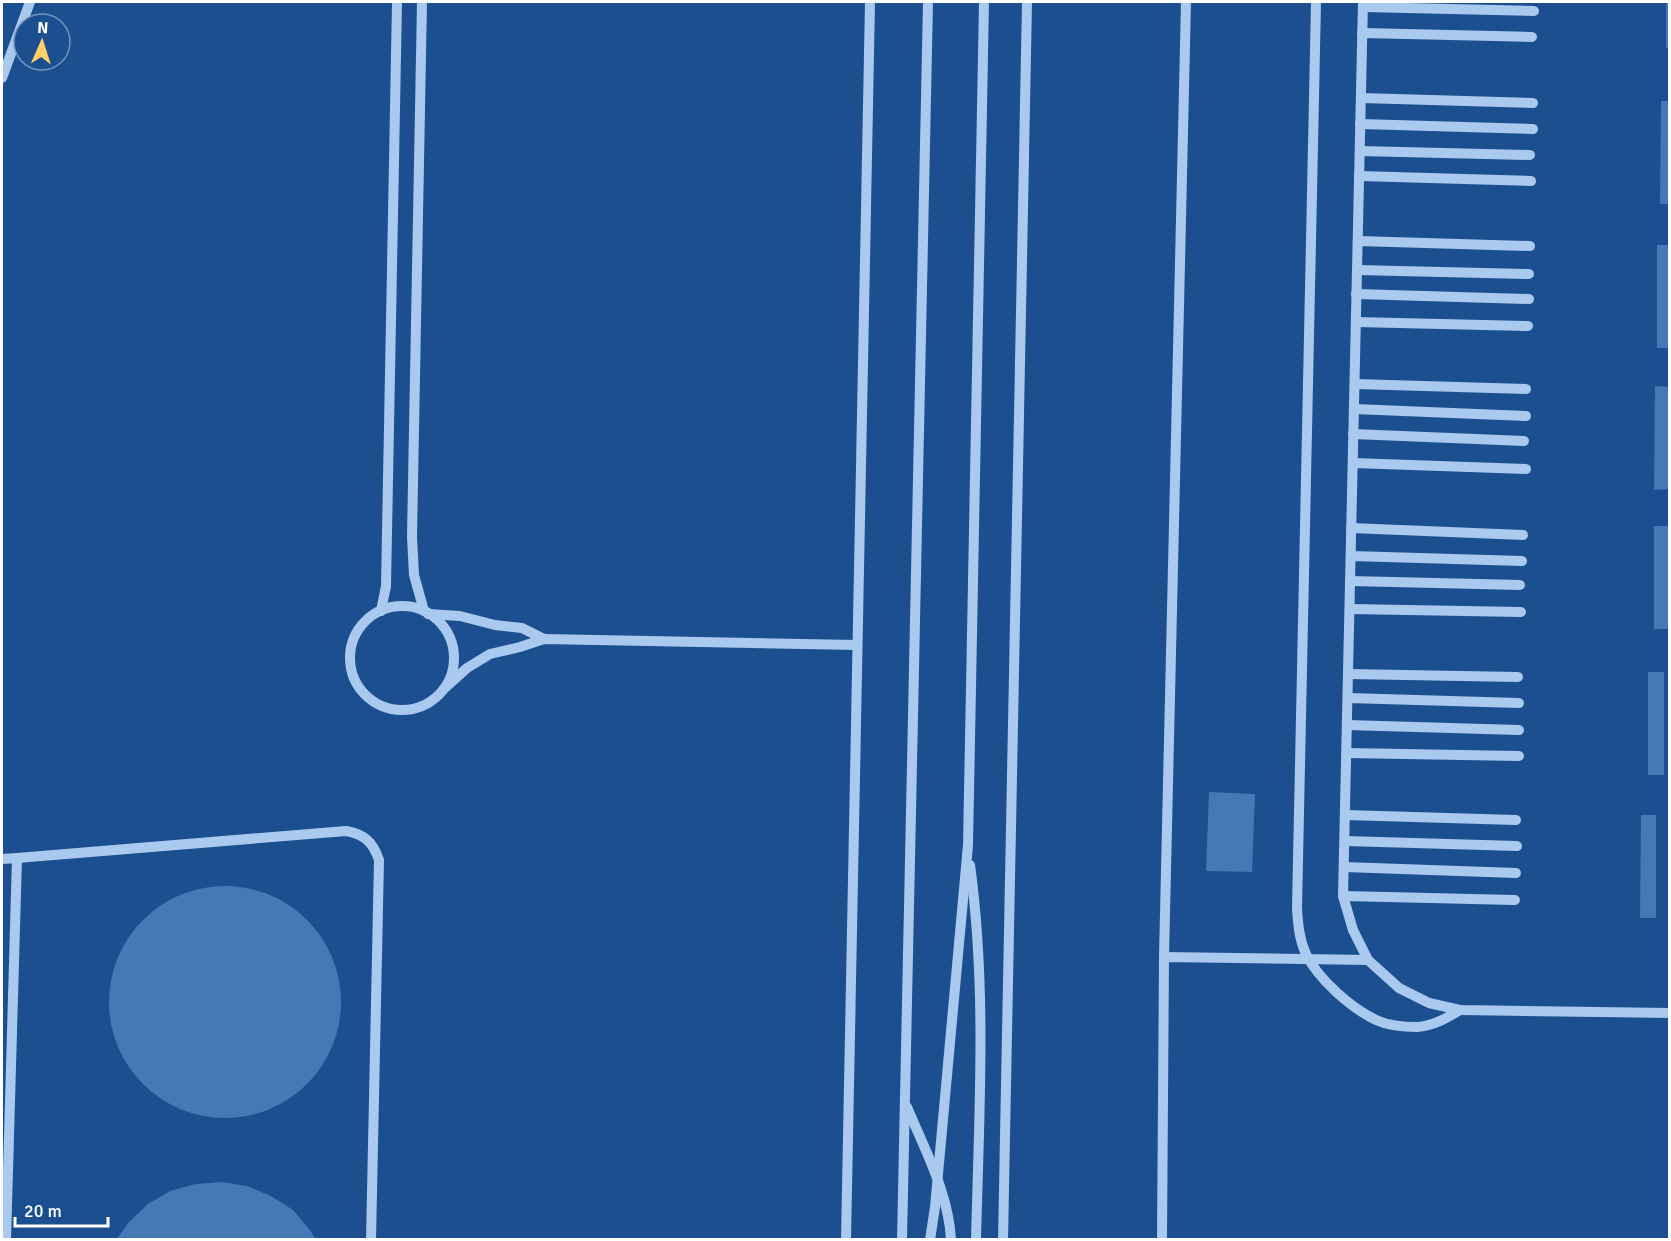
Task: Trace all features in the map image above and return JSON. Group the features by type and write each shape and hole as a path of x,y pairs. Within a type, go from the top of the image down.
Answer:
{"street":[{"path":"2,78 30,2"},
{"path":"381,611 386,586 397,2"},
{"path":"422,2 412,537 414,575 426,613"},
{"path":"846,1239 870,2"},
{"path":"902,1239 928,2"},
{"path":"930,1239 938,1180 968,845 984,2"},
{"path":"1002,1239 1028,2"},
{"path":"1162,1239 1164,957 1186,2"},
{"path":"1316,2 1299,932 1310,959 1323,979 1376,1020 1398,1026 1420,1027 1441,1021 1460,1010"},
{"path":"1534,11 1363,4 1343,896 1353,930 1368,960 1399,988 1428,1003 1460,1010 1670,1013"},
{"path":"1362,33 1532,37"},
{"path":"1361,98 1533,103"},
{"path":"1360,124 1533,129"},
{"path":"1360,151 1530,155"},
{"path":"1359,176 1531,181"},
{"path":"1358,241 1530,246"},
{"path":"1357,270 1529,273"},
{"path":"1356,294 1529,299"},
{"path":"1356,322 1528,326"},
{"path":"1355,384 1526,389"},
{"path":"1354,409 1526,416"},
{"path":"1353,434 1524,441"},
{"path":"1353,464 1526,469"},
{"path":"1351,528 1522,535"},
{"path":"1351,556 1522,561"},
{"path":"1350,581 1520,585"},
{"path":"446,687 452,673 454,659 452,644 437,619 410,607 395,607 381,611 359,630 352,643 350,657 352,672 358,686 380,705 409,710 423,706 436,698 467,668 490,654 544,639 858,645"},
{"path":"1350,609 1521,612"},
{"path":"426,613 460,616 495,625 522,628 544,639"},
{"path":"1348,674 1518,677"},
{"path":"1348,698 1519,703"},
{"path":"1347,725 1519,730"},
{"path":"1347,753 1519,756"},
{"path":"1345,815 1516,820"},
{"path":"2,859 346,831 358,833 368,839 376,849 379,860 371,1239"},
{"path":"1344,841 1517,846"},
{"path":"968,845 977,911 980,985 976,1239"},
{"path":"6,1239 17,858"},
{"path":"1344,867 1516,873"},
{"path":"1343,896 1515,900"},
{"path":"1164,957 1368,960"},
{"path":"905,1102 938,1180 950,1226 951,1239"}],"building":[{"path":"1666,2 1670,2 1670,49 1666,48"},
{"path":"1661,101 1670,101 1670,204 1660,204"},
{"path":"1657,245 1670,245 1670,348 1657,348"},
{"path":"1655,386 1670,387 1670,489 1654,490"},
{"path":"1654,526 1670,526 1670,629 1654,629"},
{"path":"1648,672 1664,672 1664,775 1648,775"},
{"path":"1209,792 1255,794 1252,872 1206,871"},
{"path":"1641,815 1656,815 1656,918 1640,918"},
{"path":"225,886 259,891 269,895 289,906 307,920 321,938 332,958 336,968 341,1002 336,1036 332,1046 321,1066 307,1084 289,1098 269,1109 259,1113 225,1118 191,1113 181,1109 161,1098 143,1084 129,1066 118,1046 114,1036 109,1002 114,968 118,958 129,938 143,920 161,906 181,895 191,891"},
{"path":"222,1182 247,1186 271,1196 293,1210 316,1240 116,1240 129,1222 148,1204 170,1191 196,1184"}]}
